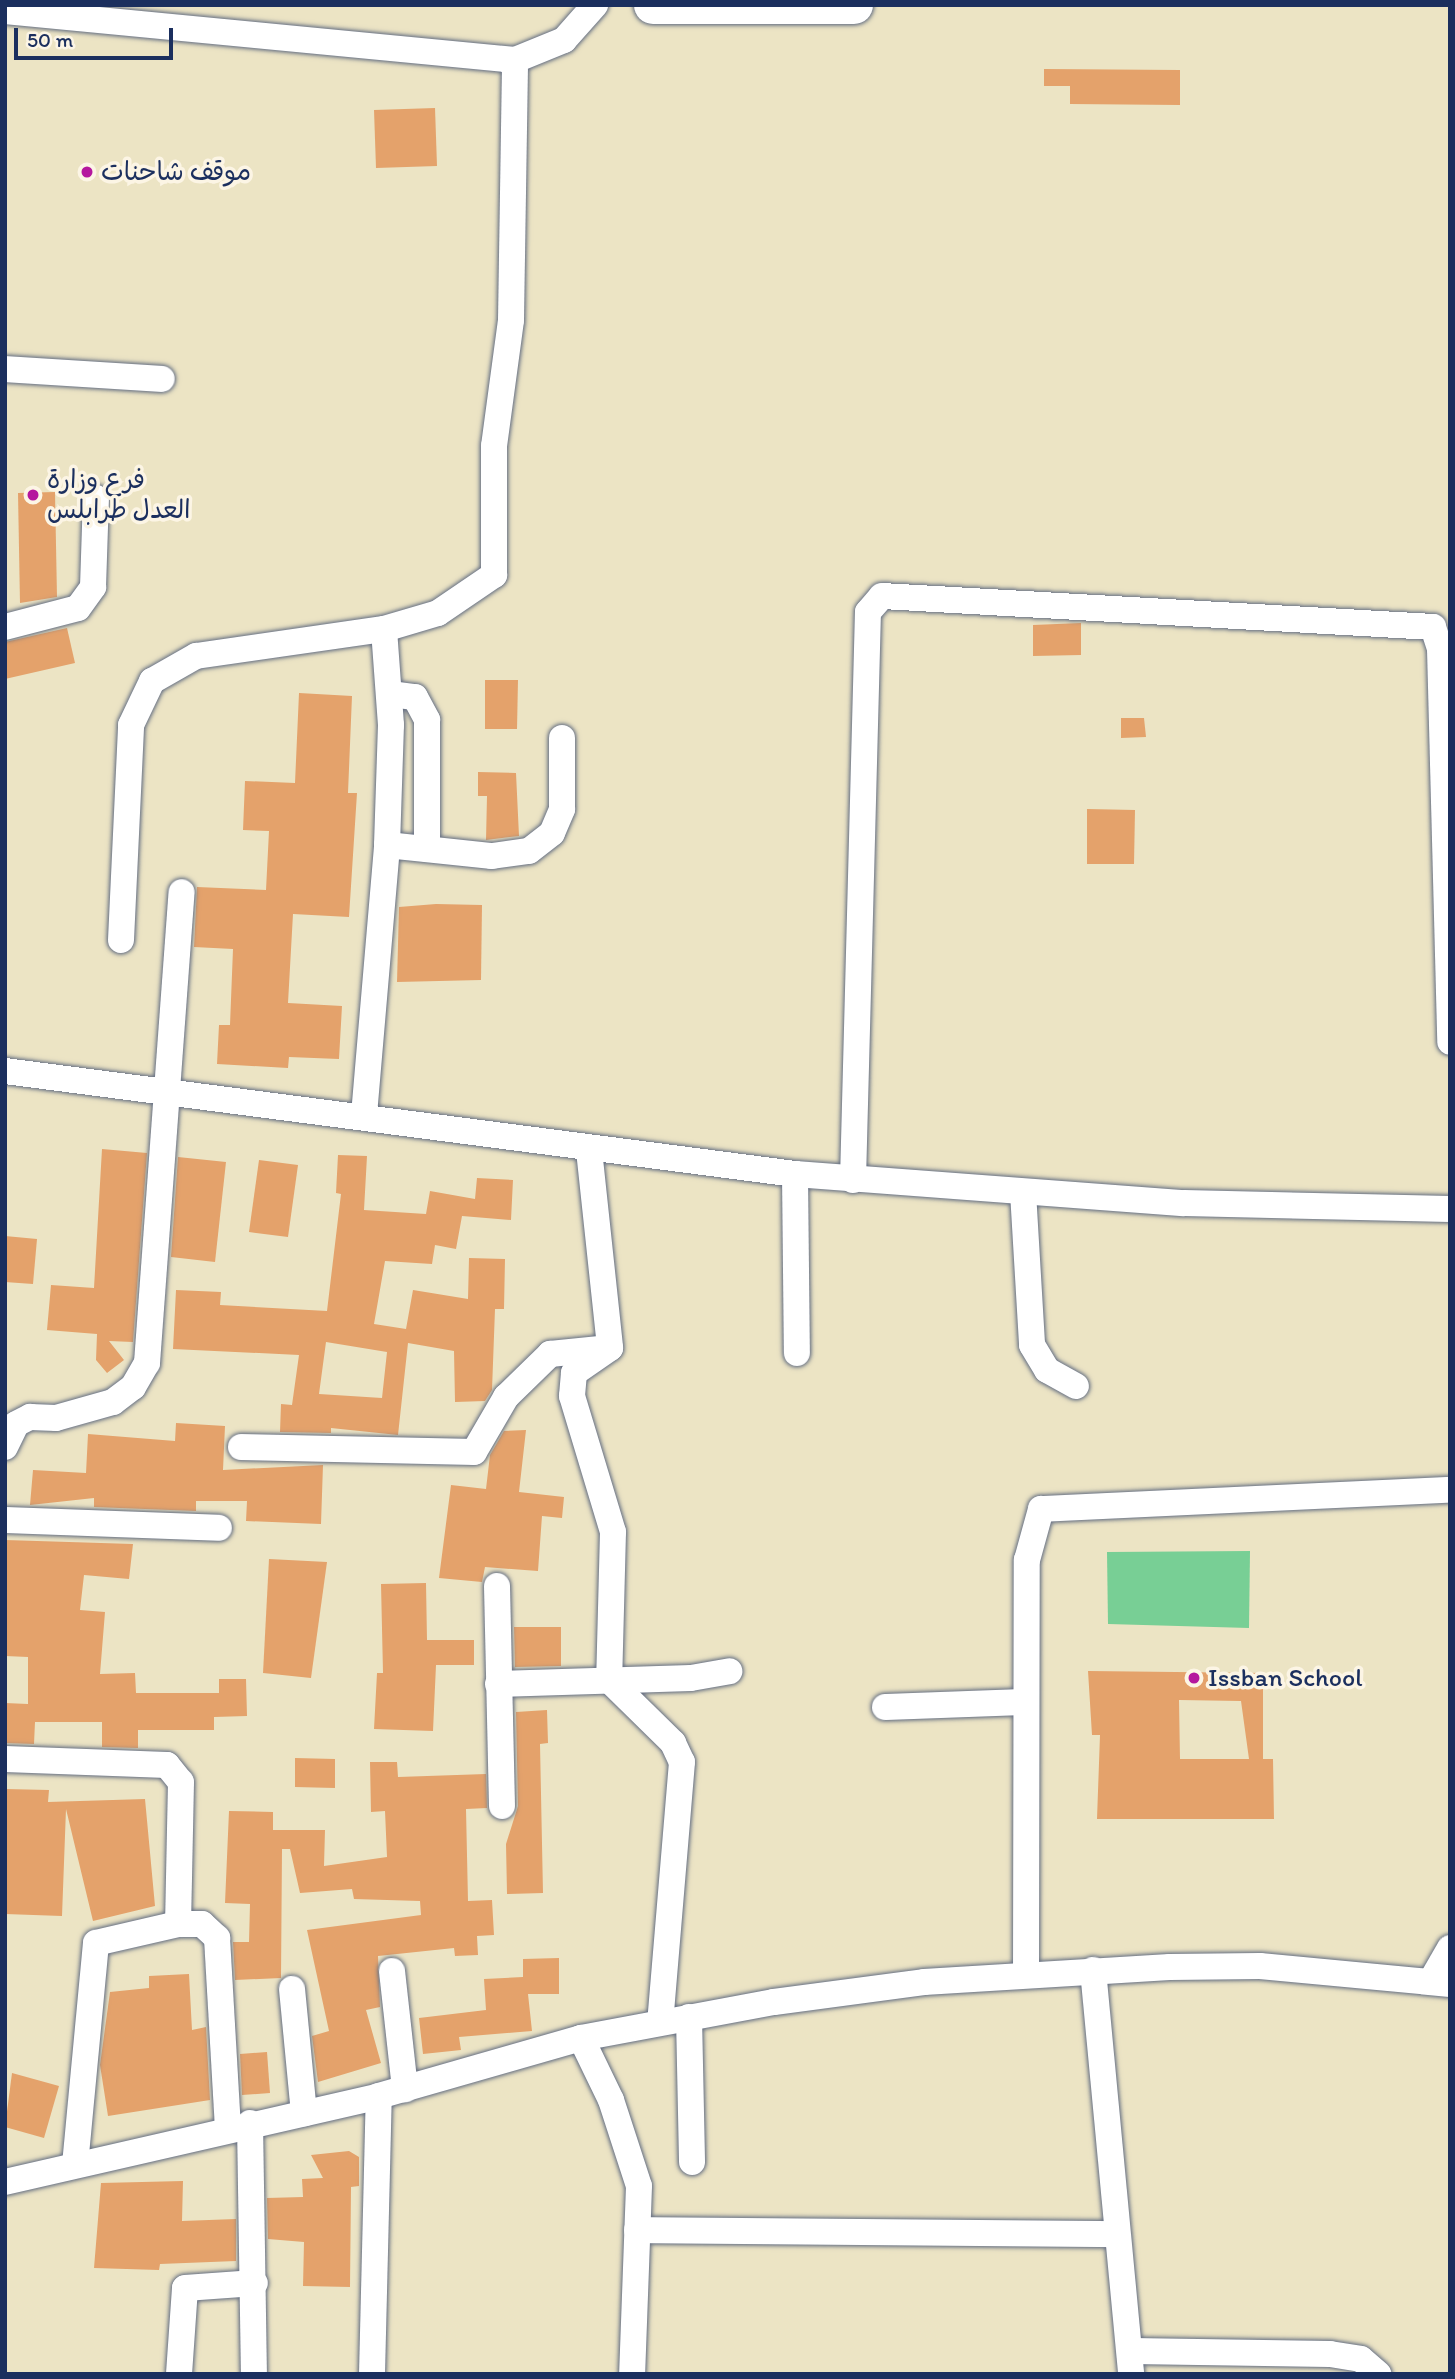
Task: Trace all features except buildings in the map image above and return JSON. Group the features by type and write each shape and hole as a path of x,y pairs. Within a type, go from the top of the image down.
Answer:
{"highway":[{"path":"653,5 854,5"}],"street":[{"path":"5,11 514,60 564,40 595,5"},
{"path":"121,940 131,725 152,681 208,654 384,629 463,602 495,575 494,446 511,320 514,60"},
{"path":"5,369 162,379"},
{"path":"5,627 78,608 93,587 96,498"},
{"path":"853,1180 867,612 882,596 1433,627 1440,649 1450,1042"},
{"path":"364,1115 387,845 390,694 384,629"},
{"path":"390,694 415,697 427,720 427,849"},
{"path":"387,845 492,856 529,851 552,833 562,809 562,738"},
{"path":"5,1447 16,1424 30,1417 56,1418 113,1402 144,1372 182,892"},
{"path":"5,1070 364,1115 589,1150 853,1180 1023,1192 1450,1209"},
{"path":"589,1150 610,1348"},
{"path":"795,1174 797,1353"},
{"path":"1023,1192 1032,1345 1047,1370 1076,1386"},
{"path":"241,1447 474,1452 506,1397 550,1354 610,1348"},
{"path":"610,1348 574,1374 572,1396 613,1532 609,1680 673,1742 682,1762 660,2022"},
{"path":"1026,1974 1024,1702 1027,1560 1037,1515 1049,1504 1450,1490"},
{"path":"5,1520 219,1528"},
{"path":"496,1586 502,1806"},
{"path":"498,1684 609,1680 729,1671"},
{"path":"885,1707 1024,1702"},
{"path":"5,1759 166,1765 177,1773 178,1924"},
{"path":"75,2164 96,1942 178,1924 202,1924 218,1938 255,2283 254,2374"},
{"path":"5,2182 239,2125 379,2096 580,2038 689,2017 1026,1974 1093,1970 1260,1966 1440,1982 1450,1948"},
{"path":"1093,1970 1114,2234 1132,2362 1330,2354 1361,2359 1378,2374"},
{"path":"392,1972 405,2089"},
{"path":"292,1989 304,2113"},
{"path":"689,2017 692,2162"},
{"path":"580,2038 629,2149 639,2186 632,2374"},
{"path":"372,2374 379,2096"},
{"path":"637,2230 1114,2234"},
{"path":"179,2374 185,2288 255,2283"}],"green space":[{"path":"1250,1551 1249,1628 1108,1624 1107,1552"}],"place":[{"name":"موقف شاحنات","path":"87,172"},
{"name":"فرع وزارة العدل طرابلس","path":"33,495"},
{"name":"Issban School","path":"1194,1678"}]}
